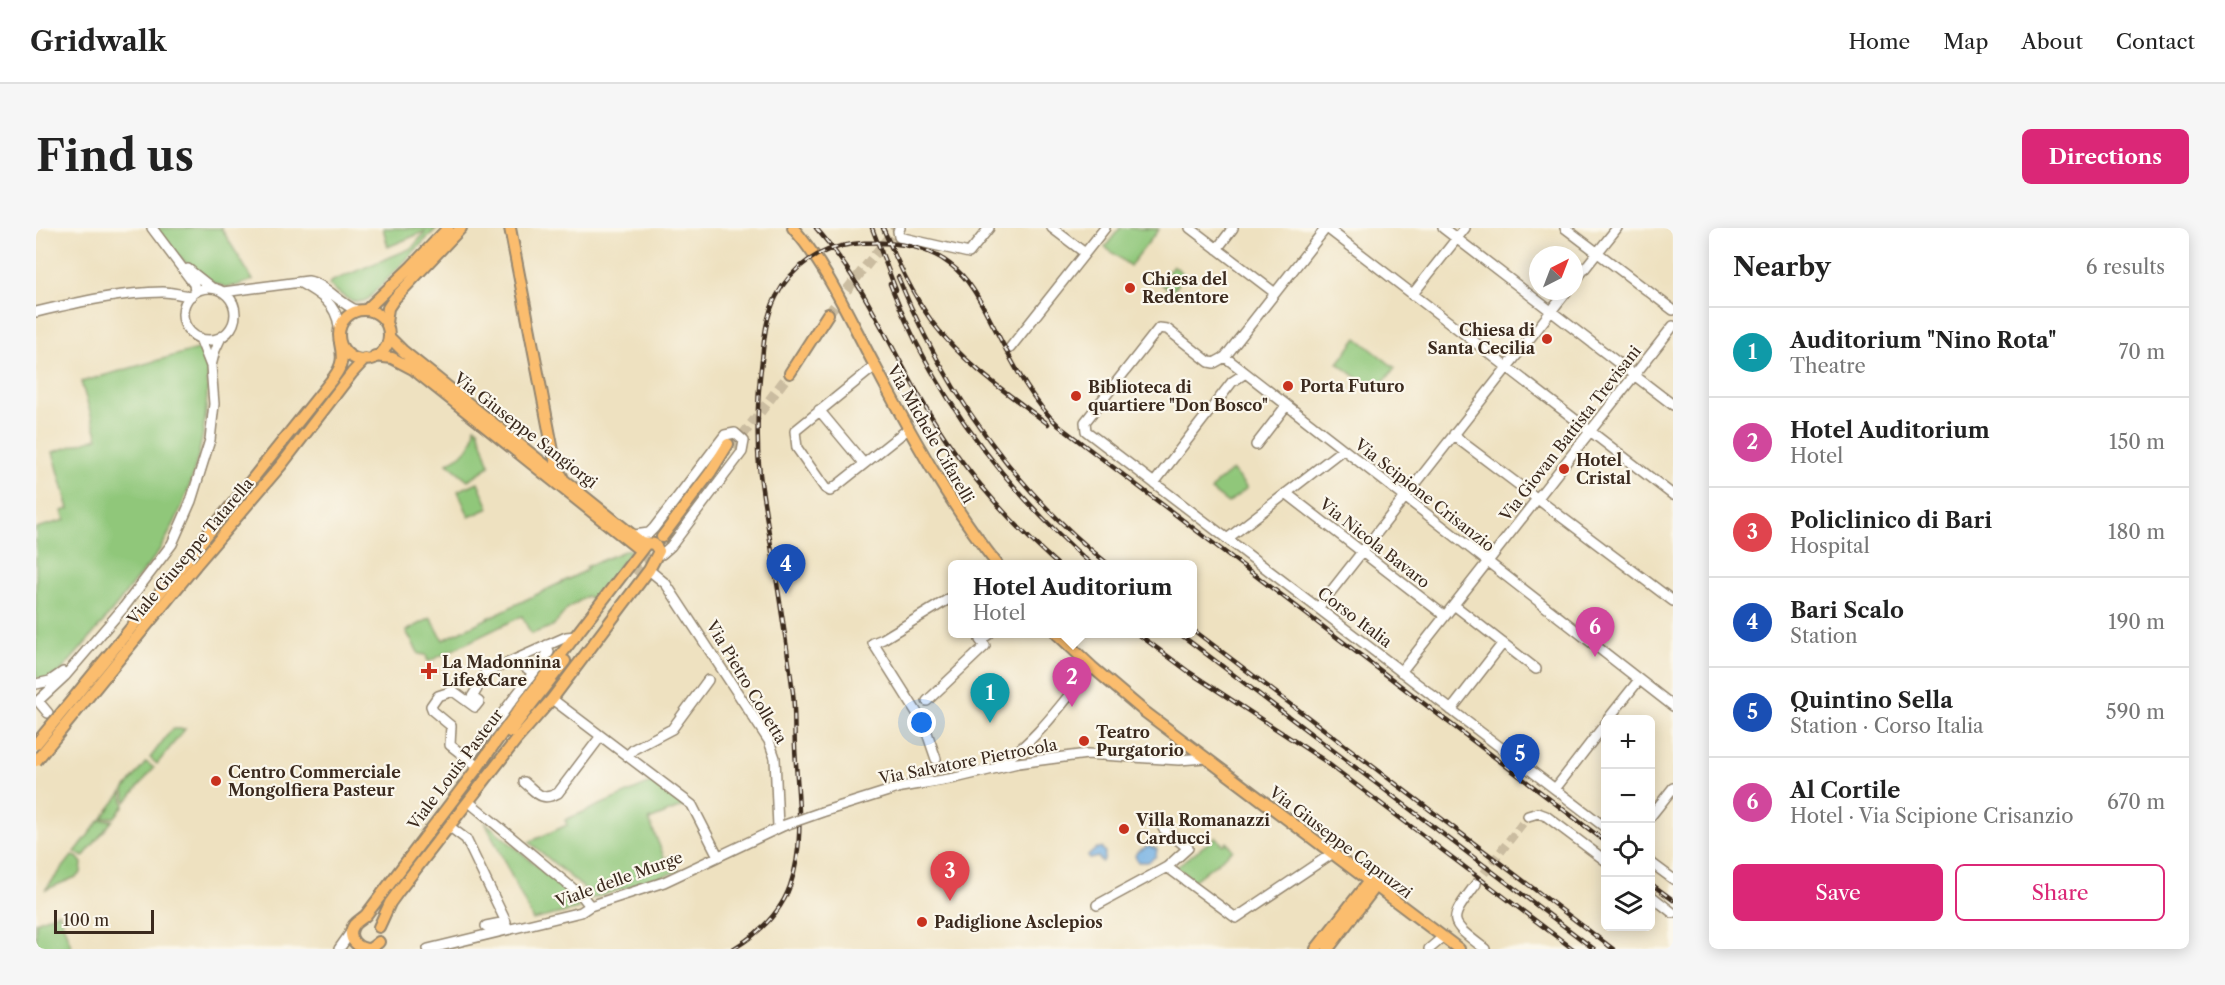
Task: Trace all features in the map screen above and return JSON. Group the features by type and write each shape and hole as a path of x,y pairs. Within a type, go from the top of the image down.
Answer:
{"main road":[{"path":"448,228 390,295 386,323 389,337 382,351 370,358 349,355 340,343 339,327 349,315 390,295 461,228"},
{"path":"510,228 553,451 558,471 566,481"},
{"name":"Via Michele Cifarelli","path":"793,228 808,247 848,314 908,429 945,493 992,560"},
{"path":"361,310 374,313 386,323"},
{"path":"787,371 825,312"},
{"name":"Via Giuseppe Sangiorgi","path":"389,337 403,351 645,546"},
{"name":"Viale Giuseppe Tatarella","path":"36,744 334,377 342,364 340,343"},
{"name":"Via Giuseppe Sangiorgi","path":"370,358 392,358 413,369 645,546"},
{"name":"Viale Giuseppe Tatarella","path":"36,761 195,566 282,464 351,373 370,358"},
{"path":"730,446 714,477 664,539 720,455 730,446"},
{"path":"541,461 548,458 553,451"},
{"name":"Viale Louis Pasteur","path":"360,921 645,546 656,537 706,470 720,455"},
{"path":"645,546 645,559 654,561"},
{"name":"Viale Louis Pasteur","path":"379,927 390,903 516,740 552,699 654,561"},
{"path":"478,767 524,714 635,574 536,709 516,740"},
{"path":"1062,638 1131,701 1205,758"},
{"name":"Via Giuseppe Capruzzi","path":"1205,758 1459,949"},
{"path":"1328,949 1372,884"},
{"path":"1316,949 1361,899"},
{"path":"369,920 379,927 381,934 378,945 370,948 357,948 351,932 353,927 360,921 369,920"}],"street":[{"path":"152,228 194,284 193,294 184,308 183,315"},
{"path":"900,228 899,237 969,253 989,228"},
{"path":"1052,228 1085,253"},
{"path":"1010,348 1105,228"},
{"path":"1190,228 1275,293"},
{"path":"1218,249 1233,228"},
{"path":"1154,483 1232,381 1234,375 1227,359 1326,228 1673,495"},
{"path":"1443,228 1673,405"},
{"path":"1412,295 1465,228"},
{"path":"1565,228 1673,310"},
{"path":"1583,270 1617,228"},
{"path":"175,256 212,288 229,296 235,308 236,315 231,328 221,337 211,366"},
{"path":"300,282 330,303 337,315 339,327"},
{"path":"223,292 316,282 341,302 361,310"},
{"path":"36,312 106,299 161,292 193,294 212,288"},
{"path":"235,308 249,290"},
{"path":"161,292 177,302 188,329 200,338 211,340 221,337"},
{"path":"1318,608 1560,300"},
{"name":"Via Giovan Battista Trevisani","path":"1401,672 1673,326"},
{"name":"Corso Italia","path":"1227,359 1214,363 1209,362 1167,329 1162,327 1156,330 1085,422 1086,431 1601,825"},
{"path":"37,702 60,682 124,607 172,544 192,501 210,440 214,404 211,366 200,338"},
{"name":"Via Scipione Crisanzio","path":"1227,359 1673,706"},
{"path":"875,366 795,431 797,448 825,488 830,490 908,429"},
{"path":"1232,381 1244,374"},
{"path":"1256,445 1286,406"},
{"path":"819,410 864,464"},
{"name":"Viale Louis Pasteur","path":"634,535 649,533 654,528 725,435 735,433 740,435 744,441 742,452 671,546 654,561"},
{"path":"1454,434 1673,601"},
{"path":"1227,539 1342,450"},
{"name":"Via Nicola Bavaro","path":"1286,493 1445,616"},
{"name":"Via Pietro Colletta","path":"654,561 666,584 769,741 774,758 781,826"},
{"path":"936,759 924,724 873,643 948,599"},
{"path":"1454,605 1536,669"},
{"path":"485,673 566,637 576,636"},
{"path":"927,701 985,646 980,640 983,638"},
{"path":"1451,710 1503,643"},
{"path":"468,759 549,652 547,645"},
{"path":"516,660 533,673"},
{"path":"37,702 39,693 36,684 50,681 73,666"},
{"path":"987,770 1014,756 1092,667"},
{"path":"627,756 634,749 672,729 708,680"},
{"path":"1612,715 1639,680"},
{"path":"477,689 472,697 479,702 475,707 453,690 438,696 431,706 433,711 452,728 450,745 478,767"},
{"path":"552,699 692,805 718,856"},
{"path":"37,702 48,713"},
{"path":"1555,789 1601,728"},
{"path":"524,782 542,797 550,797 558,793 601,736"},
{"name":"Via Salvatore Pietrocola","path":"781,826 901,788 1018,763 1088,754 1179,760 1205,758"},
{"path":"1655,811 1673,788"},
{"path":"469,802 583,897 590,906"},
{"path":"1528,816 1538,813 1546,816 1601,858"},
{"name":"Viale delle Murge","path":"428,949 581,912 590,906 664,882 781,826"},
{"path":"450,827 466,839 509,921 486,926"},
{"path":"1097,905 1167,867 1188,848 1163,828"},
{"path":"1167,867 1236,918 1333,853"},
{"path":"1655,866 1673,879"},
{"path":"1476,884 1457,909 1454,918 1457,927 1485,949"},
{"path":"1655,899 1673,912"},
{"path":"339,949 351,932"},
{"path":"1430,949 1442,938"}],"green space":[{"path":"154,228 221,228 253,280 229,287 216,284 186,263"},
{"path":"383,228 437,228 368,299 357,302 347,299 329,285 330,282 412,248 426,231 388,247"},
{"path":"1120,228 1159,229 1130,266 1105,247"},
{"path":"1173,265 1185,275 1172,292 1160,283"},
{"path":"1357,338 1395,368 1376,392 1338,363"},
{"path":"201,348 204,352 207,371 206,416 203,435 193,475 170,532 160,549 100,626 62,670 42,680 36,677 36,528 65,520 62,511 69,509 53,452 98,438 81,382"},
{"path":"475,427 478,429 490,466 468,480 447,463 467,449 473,440"},
{"path":"1232,470 1247,488 1228,503 1211,490"},
{"path":"478,482 489,508 469,517 458,491"},
{"path":"629,549 631,551 593,601 587,596 568,608 553,626 531,634 522,616 428,662 426,655 419,654 406,631 431,618 443,640 587,570 586,567"},
{"path":"172,729 185,729 157,764 150,758"},
{"path":"146,762 154,768 126,802 124,790"},
{"path":"653,782 684,806 649,820 665,859 673,856 679,871 591,899 585,894 587,891 529,842 567,825 565,820"},
{"path":"122,792 124,805 115,817 102,818"},
{"path":"100,820 113,820 83,857 75,852"},
{"path":"485,822 574,897 579,909 533,920"},
{"path":"1216,837 1223,845 1227,842 1233,850 1193,881 1176,867"},
{"path":"72,856 77,857 82,863 81,873 45,890"},
{"path":"59,912 72,949 36,949 36,922"}],"water":[{"path":"1148,846 1157,849 1156,856 1148,862 1138,862 1135,856 1137,852"},
{"path":"1097,848 1102,848 1105,853 1102,862 1098,857 1089,859 1088,856"}],"tunnel":[{"path":"828,314 896,228"},
{"path":"733,448 790,373"},
{"path":"633,573 660,540"},
{"path":"1476,884 1528,816"}],"railway":[{"path":"816,228 849,271 941,432 987,492 1021,530 1053,560"},
{"path":"872,228 896,290"},
{"path":"883,228 912,289 925,312 945,338 987,377 1048,424"},
{"path":"733,949 759,930 786,896 795,869 799,834 793,693 758,456 759,392 766,328 776,297 782,286 798,268 829,250 853,244 905,245 929,252 951,265 965,278 976,294 1030,392 1059,426 1601,838"},
{"path":"898,277 937,358 985,434 1042,503 1103,560"},
{"path":"890,284 927,363 974,436 1029,503 1087,560"},
{"path":"1197,633 1613,949"},
{"path":"1143,638 1189,672 1322,759 1573,949"},
{"path":"1185,638 1594,949"},
{"path":"1655,887 1673,900"}],"place":[{"name":"Chiesa del Redentore","path":"1130,288"},
{"name":"Chiesa di Santa Cecilia","path":"1547,339"},
{"name":"Porta Futuro","path":"1288,386"},
{"name":"Biblioteca di quartiere \"Don Bosco\"","path":"1076,396"},
{"name":"Hotel Cristal","path":"1564,469"},
{"name":"Bari Scalo","path":"786,594"},
{"name":"Al Cortile","path":"1595,657"},
{"name":"La Madonnina Life&Care","path":"429,671"},
{"name":"Hotel Auditorium","path":"1072,707"},
{"name":"Auditorium \"Nino Rota\"","path":"990,723"},
{"name":"Teatro Purgatorio","path":"1084,741"},
{"name":"Centro Commerciale Mongolfiera Pasteur","path":"216,781"},
{"name":"Quintino Sella","path":"1520,784"},
{"name":"Villa Romanazzi Carducci","path":"1124,829"},
{"name":"Policlinico di Bari","path":"950,901"},
{"name":"Padiglione Asclepios","path":"922,922"}]}
